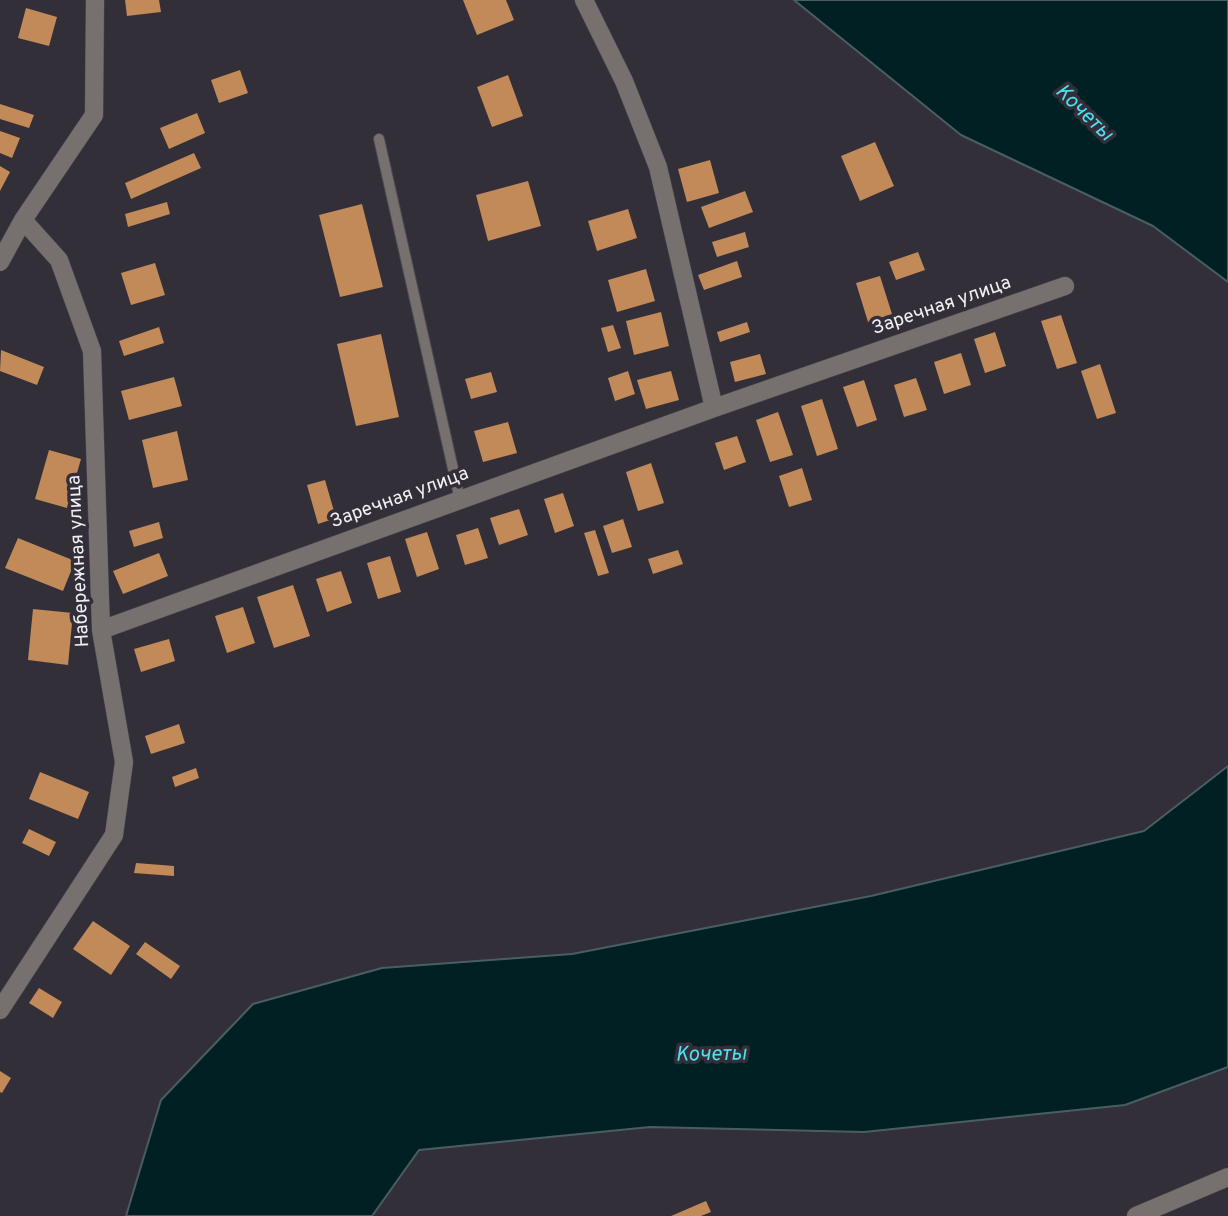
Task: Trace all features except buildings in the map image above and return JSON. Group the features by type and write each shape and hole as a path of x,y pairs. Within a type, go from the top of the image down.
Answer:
{"street":[{"path":"0,262 23,220 94,115 95,0"},
{"path":"584,0 624,81 658,167 714,408"},
{"name":"Набережная улица","path":"0,1010 114,835 124,762 101,630 92,351 60,260 23,220"},
{"name":"Заречная улица","path":"101,630 714,408 1065,286"},
{"path":"1136,1216 1228,1177"}],"lane":[{"path":"379,139 460,500"}],"water":[{"name":"Кочеты","path":"794,0 1228,0 1228,282 1153,226 961,135"},
{"name":"Кочеты","path":"1228,766 1228,1067 1125,1105 864,1132 650,1127 419,1150 372,1216 126,1216 161,1100 253,1004 382,968 572,954 871,896 1144,831"}]}
